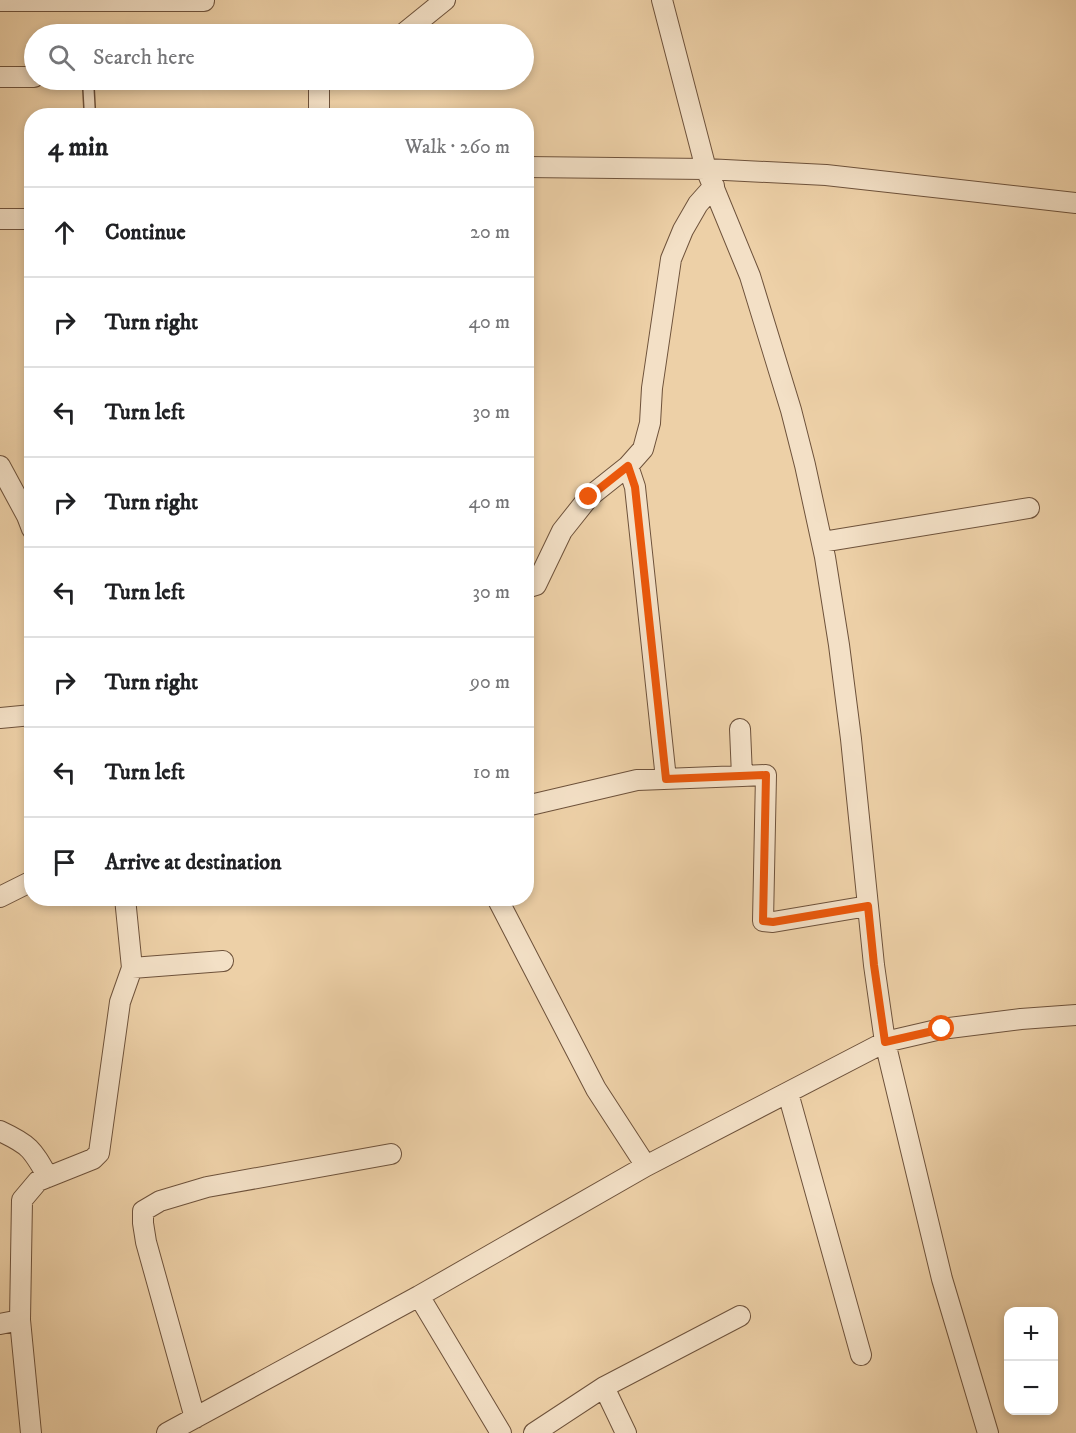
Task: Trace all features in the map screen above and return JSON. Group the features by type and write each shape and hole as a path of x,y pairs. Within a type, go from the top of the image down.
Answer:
{"street":[{"path":"415,24 445,0"},
{"path":"662,0 710,177 750,276 772,345 794,421 822,542 846,704 874,965 885,1042 942,1279 988,1433"},
{"path":"0,1 204,1"},
{"path":"0,77 24,77"},
{"path":"318,90 319,108"},
{"path":"534,167 710,177 826,175 1076,203"},
{"path":"534,586 562,531 589,497 628,466 643,449 650,423 652,388 671,259 710,177"},
{"path":"0,219 24,219"},
{"path":"0,466 24,510"},
{"path":"628,466 635,487 666,779"},
{"path":"822,542 1029,508"},
{"path":"0,718 24,716"},
{"path":"740,729 742,776"},
{"path":"534,804 637,780 766,775 763,921 773,922 868,906"},
{"path":"0,897 24,885"},
{"path":"31,1433 20,1320 22,1200 38,1181 93,1159 99,1153 120,1002 132,968 126,906"},
{"path":"501,906 596,1089 646,1166"},
{"path":"132,968 223,961"},
{"path":"167,1433 418,1296 646,1166 885,1042 942,1029 1076,1015"},
{"path":"788,1093 861,1354"},
{"path":"0,1131 26,1144 37,1156 48,1177"},
{"path":"195,1418 146,1242 143,1211 160,1201 207,1187 392,1154"},
{"path":"418,1296 501,1433"},
{"path":"534,1433 604,1387 740,1316"},
{"path":"0,1324 20,1320"},
{"path":"604,1387 626,1433"}],"lane":[{"path":"89,90 90,108"}],"route":[{"path":"589,497 628,466 635,487 666,779 766,775 763,921 773,922 868,906 885,1042 942,1029"}]}
